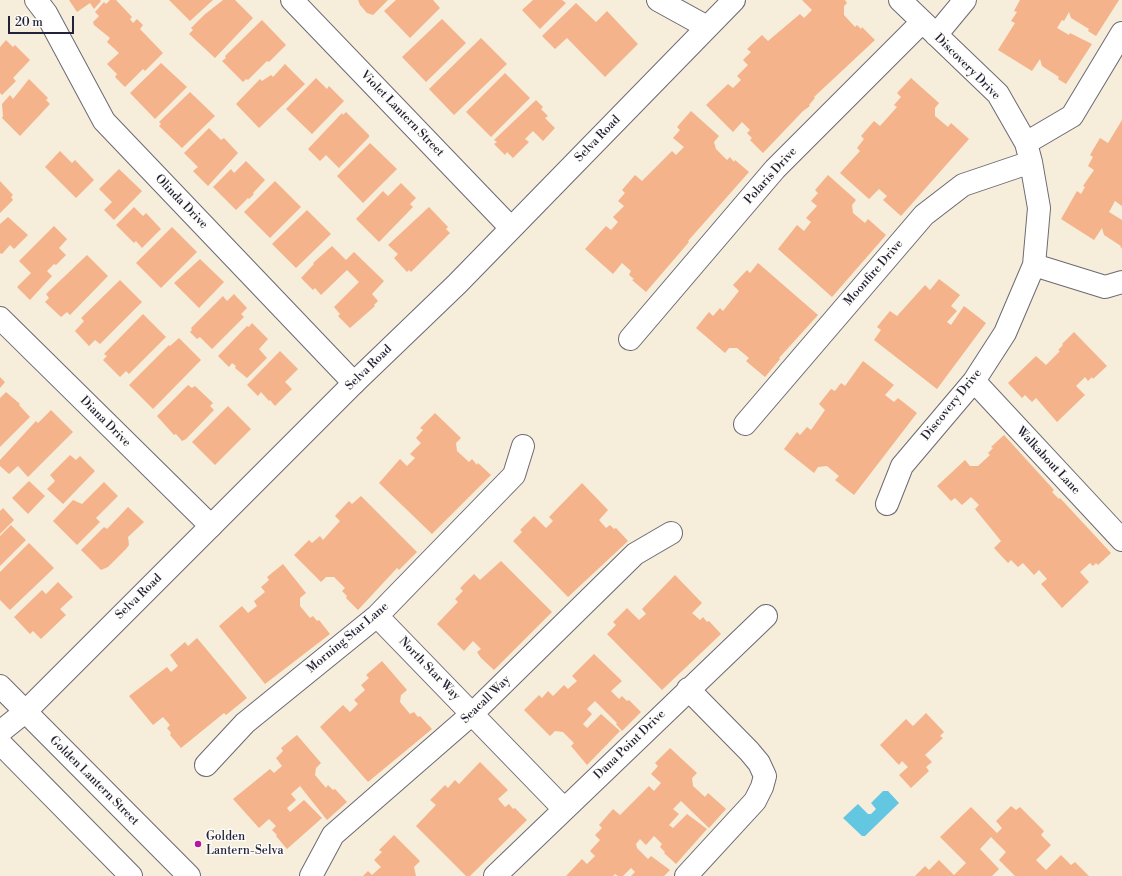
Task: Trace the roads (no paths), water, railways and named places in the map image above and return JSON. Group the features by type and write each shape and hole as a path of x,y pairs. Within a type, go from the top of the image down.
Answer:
{"street":[{"name":"Olinda Drive","path":"36,0 46,13 104,121 354,383"},
{"name":"Violet Lantern Street","path":"292,0 512,228"},
{"path":"658,0 707,27"},
{"name":"Selva Road","path":"0,732 25,712 354,383 457,284 734,0"},
{"name":"Discovery Drive","path":"887,504 902,466 974,381 1005,333 1034,265 1039,208 1029,152 998,94 900,0"},
{"name":"Polaris Drive","path":"630,339 775,169 929,28 965,0"},
{"name":"Moonfire Drive","path":"745,424 924,215 963,185 1029,152 1072,116 1122,33"},
{"path":"1034,265 1105,287 1122,282"},
{"name":"Diana Drive","path":"0,318 211,526"},
{"name":"Walkabout Lane","path":"974,381 1122,540"},
{"name":"Morning Star Lane","path":"206,765 246,723 377,616 514,475 523,446"},
{"name":"Seacall Way","path":"311,876 333,835 472,714 636,554 671,533"},
{"name":"North Star Way","path":"377,616 564,809"},
{"name":"Dana Point Drive","path":"495,876 688,689 766,616"},
{"name":"Golden Lantern Street","path":"0,686 188,876"},
{"path":"686,876 755,801 762,787 765,776 759,763 749,751 688,689"},
{"path":"0,743 131,876"}],"water":[{"path":"883,791 888,791 899,803 865,836 862,836 843,818 858,804 868,814 871,814 876,809 871,803"}],"place":[{"name":"Golden Lantern-Selva","path":"198,844"}]}
